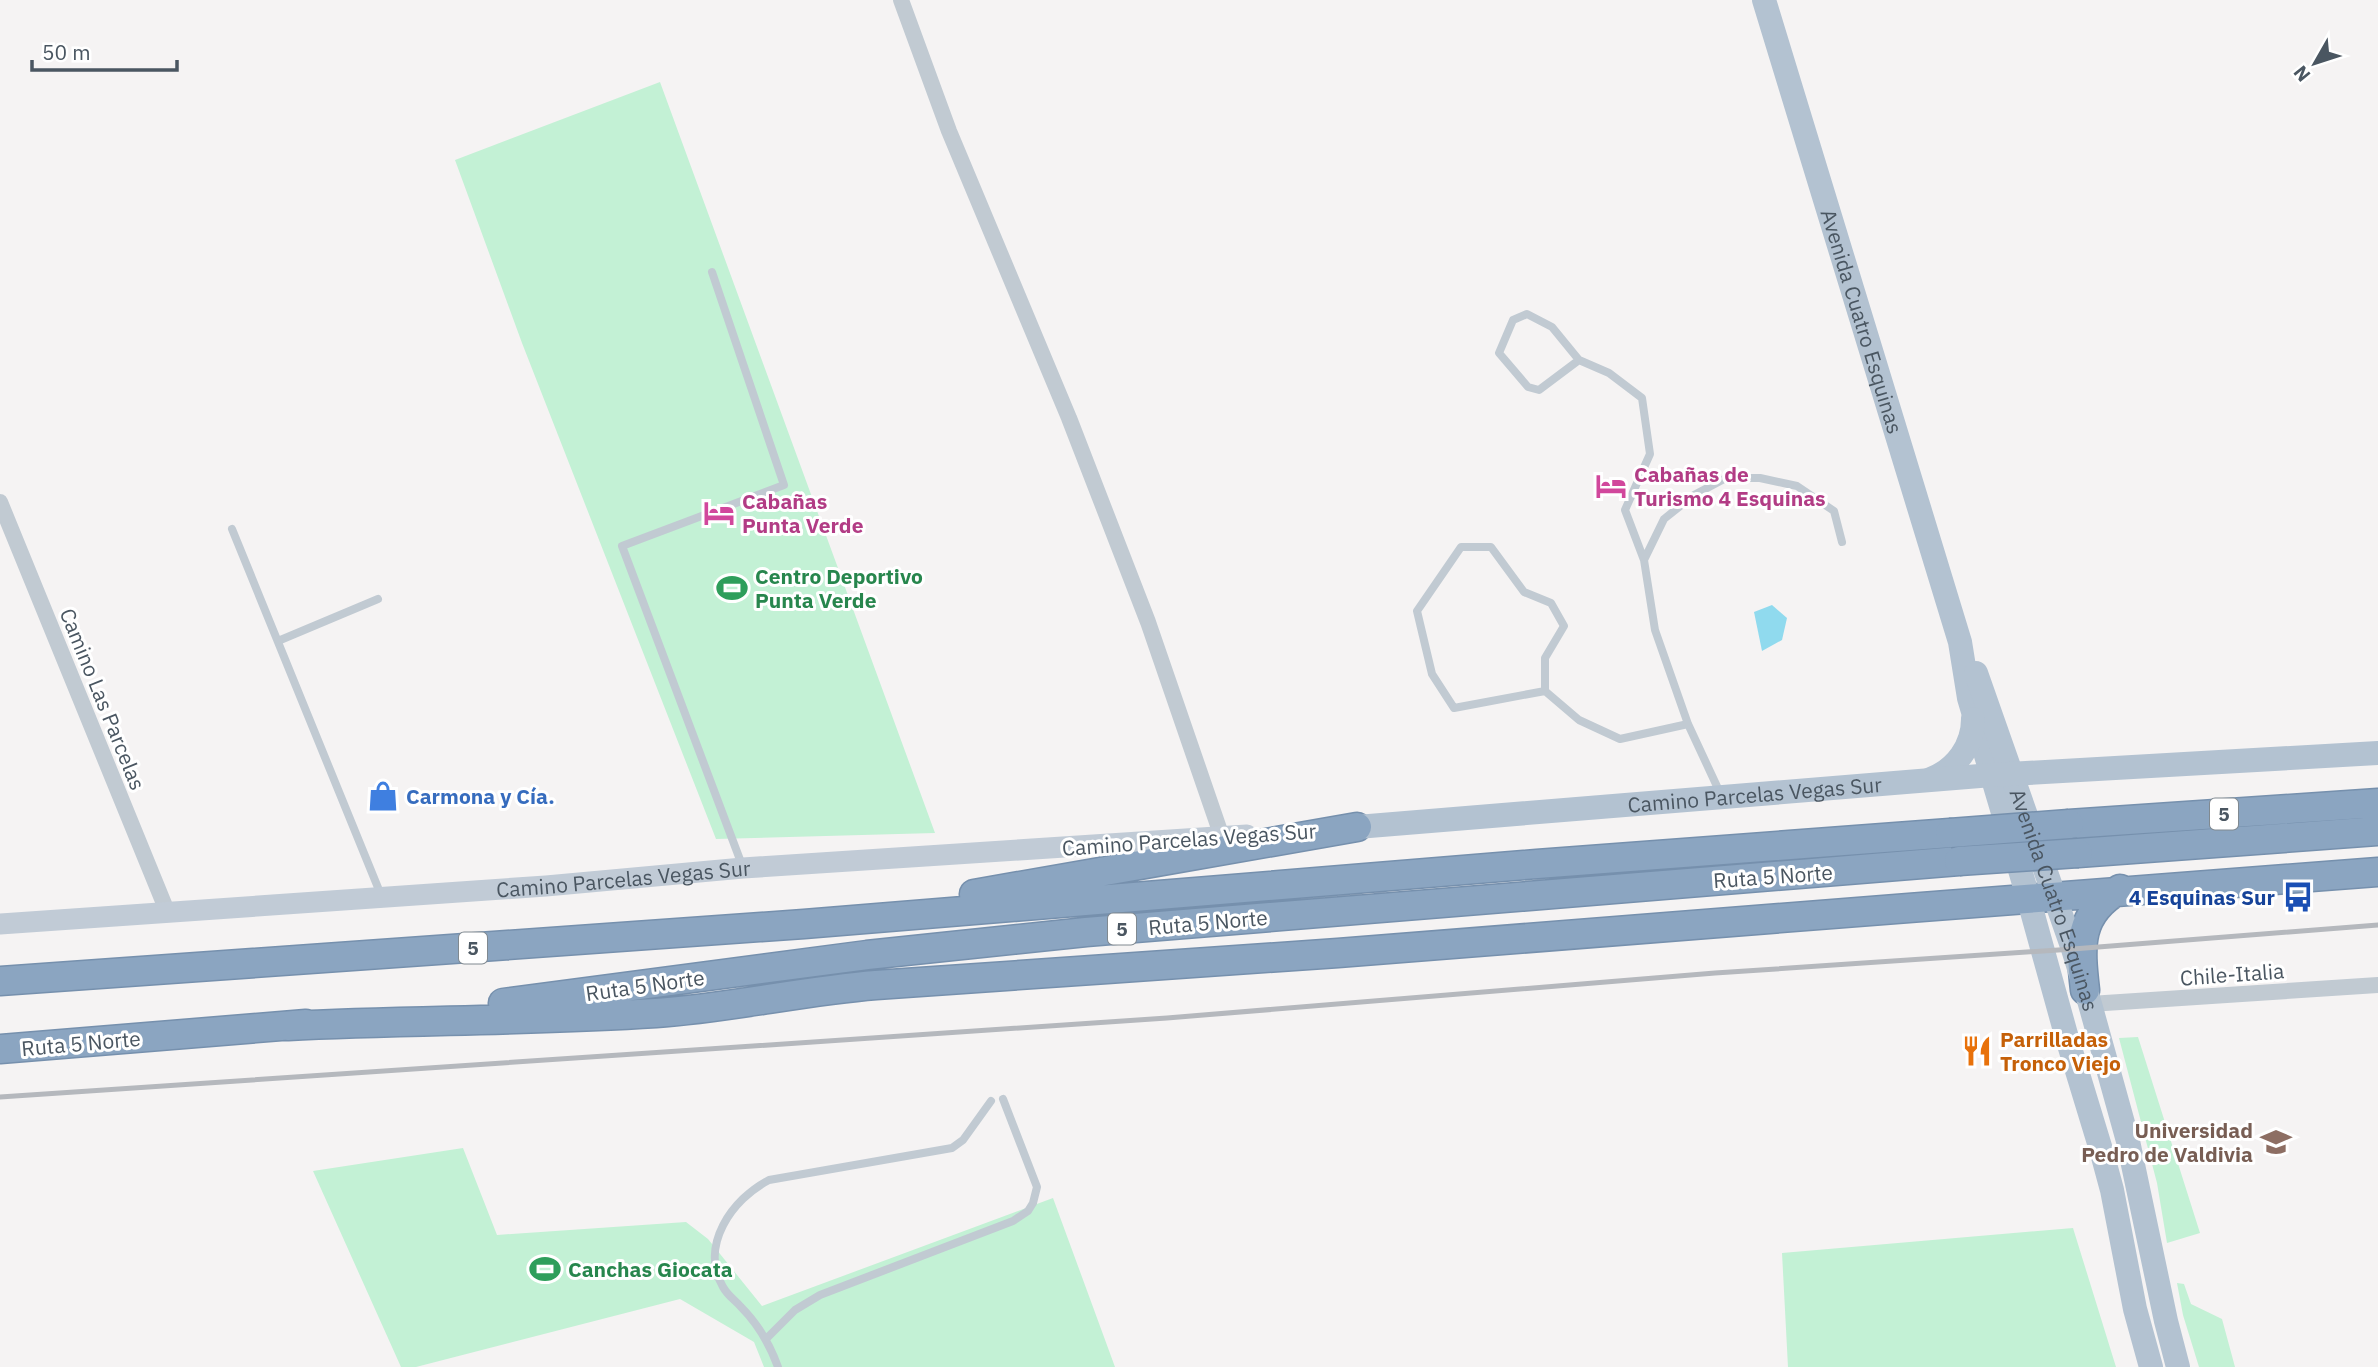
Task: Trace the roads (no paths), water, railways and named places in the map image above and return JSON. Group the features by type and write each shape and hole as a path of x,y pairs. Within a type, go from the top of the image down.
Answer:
{"highway":[{"name":"Ruta 5 Norte","path":"0,981 804,924 1523,865 2378,803"},
{"path":"804,924 1357,827"},
{"name":"Ruta 5 Norte","path":"0,1049 288,1026 527,1000 867,955 1073,933 1959,861 2378,831"},
{"path":"288,1026 661,1013 738,1005 865,986 1355,952 2120,889 2378,872"},
{"path":"2088,997 2081,957 2085,930 2098,905 2120,889"}],"main road":[{"name":"Avenida Cuatro Esquinas","path":"1764,0 1960,642 1976,674 2000,738 2002,775"},
{"name":"Avenida Cuatro Esquinas","path":"1960,642 1973,715 2002,775 2041,896 2088,997 2127,1141 2178,1367"},
{"path":"1929,780 1941,775 1961,758 1971,737 1973,715"},
{"path":"2000,738 2024,761 2056,772"},
{"name":"Camino Parcelas Vegas Sur","path":"1357,827 1929,780 2378,753"},
{"name":"Avenida Cuatro Esquinas","path":"2041,896 2045,955 2112,1190 2135,1310 2151,1367"},
{"path":"2045,955 2067,1005 2072,1007 2088,997"}],"street":[{"path":"901,0 949,131 1069,418 1148,622 1222,837"},
{"name":"Camino Las Parcelas","path":"0,502 167,911"},
{"name":"Camino Parcelas Vegas Sur","path":"0,924 546,886 743,868 1357,827"},
{"name":"Chile-Italia","path":"2088,997 2378,985"}],"lane":[{"path":"712,272 784,485 622,547 743,868"},
{"path":"1579,360 1539,390 1528,387 1499,353 1513,320 1527,314 1552,327 1579,360 1609,373 1642,398 1650,454 1625,510 1644,560 1655,629 1688,724 1722,797"},
{"path":"1644,560 1664,519 1694,495 1726,478 1760,478 1797,486 1834,512 1842,542"},
{"path":"232,529 382,898"},
{"path":"1545,691 1454,708 1432,674 1417,611 1461,547 1491,547 1524,593 1551,603 1564,626 1545,658 1545,691 1579,720 1620,739 1688,724"},
{"path":"278,641 378,598"},
{"path":"766,1339 795,1310 820,1296 1013,1221 1028,1211 1037,1187 1003,1100"},
{"path":"778,1367 766,1339 725,1291 716,1271 718,1238 734,1206 756,1186 769,1180 951,1149 963,1140 991,1101"}],"water":[{"path":"1772,605 1787,618 1782,640 1762,651 1754,612"}],"railway":[{"path":"0,1097 1167,1018 1715,973 2378,925"}],"place":[{"name":"Cabañas de Turismo 4 Esquinas","path":"1611,486"},
{"name":"Cabañas Punta Verde","path":"719,513"},
{"name":"Centro Deportivo Punta Verde","path":"732,588"},
{"name":"Carmona y Cía.","path":"383,796"},
{"name":"4 Esquinas Sur","path":"2298,897"},
{"name":"Parrilladas Tronco Viejo","path":"1977,1051"},
{"name":"Universidad Pedro de Valdivia","path":"2276,1142"},
{"name":"Canchas Giocata","path":"545,1269"}]}
